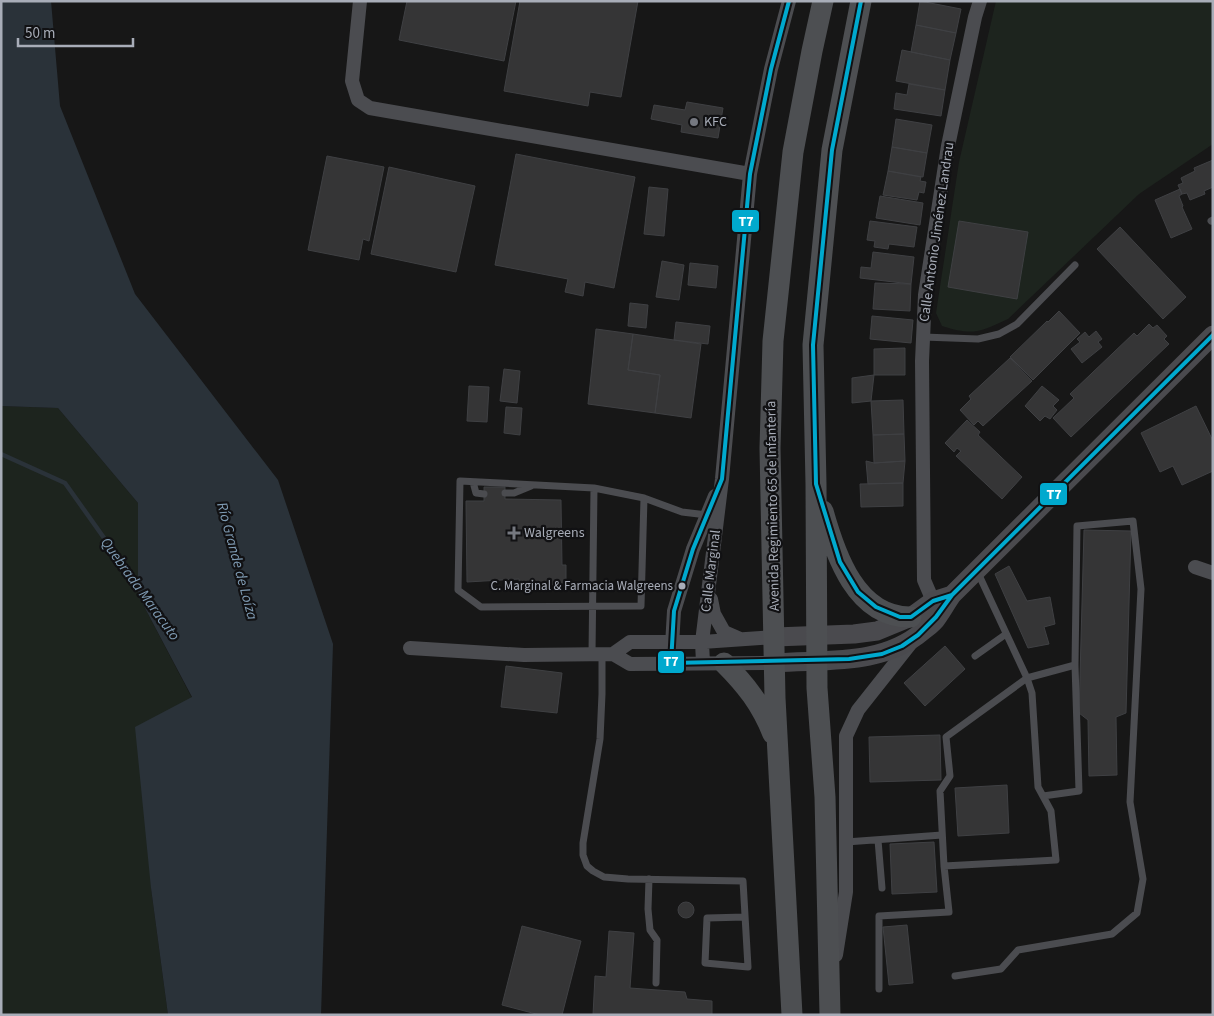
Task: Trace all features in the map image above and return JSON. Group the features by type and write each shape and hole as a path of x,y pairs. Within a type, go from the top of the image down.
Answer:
{"main road":[{"name":"Avenida Regimiento 65 de Infantería","path":"792,1015 777,744 770,448 773,341 793,152 823,1"},
{"path":"830,1007 825,797 817,688 813,345 832,150 861,1"},
{"path":"816,484 840,562 858,592 876,608 900,617 913,627"},
{"path":"714,663 746,686 765,716 777,744"}],"street":[{"path":"360,1 352,81 358,100 370,108 750,174"},
{"name":"Calle Marginal","path":"714,663 702,642 722,479 750,174 771,69 788,1"},
{"name":"Calle Antonio Jiménez Landrau","path":"937,606 924,580 922,361 925,295 948,146 980,1"},
{"path":"830,1007 846,892 846,736 858,710 913,627 952,595 1213,335"},
{"name":"Calle Marginal","path":"672,663 674,611 693,549 722,479"},
{"path":"1195,568 1213,574"},
{"path":"709,588 714,614 724,632 741,640"},
{"path":"602,654 630,642 741,640 854,634 913,627"},
{"path":"410,648 524,655 602,654 630,664 776,663 859,659 880,654 900,647 913,627"}],"lane":[{"path":"923,337 978,339 1000,334 1017,324 1075,265"},
{"path":"644,498 641,606 592,608 481,607 458,590 460,481 594,488 644,498 682,512 707,516"},
{"path":"472,482 476,493 484,494"},
{"path":"505,493 514,493 533,485"},
{"path":"594,488 592,608 602,654 602,694 600,739 583,843 583,855 587,866 604,877 743,881 748,967 705,963 707,918 745,917"},
{"path":"954,976 1001,969 1018,950 1112,934 1137,913 1143,879 1130,802 1141,589 1133,521 1077,526 1075,665 1079,791 1042,796"},
{"path":"944,866 1056,860 1051,811 1038,787 1032,693 1027,678 976,571"},
{"path":"975,656 1006,634"},
{"path":"880,989 879,916 949,912 944,866 940,791 950,776 946,737 1027,678 1075,665"},
{"path":"846,842 942,835"},
{"path":"878,840 882,888"},
{"path":"649,879 648,909 650,930 657,940 656,983"}],"shaded area":[{"path":"996,1 1213,1 1213,144 1139,194 1008,319 983,330 969,332 942,326 936,313 959,162"},
{"path":"1,406 58,408 138,503 138,595 192,698 151,888 168,1015 1,1015"}],"water":[{"name":"Río Grande de Loíza","path":"1,1 51,1 60,106 135,294 278,480 333,644 321,1015 168,1015 151,888 135,727 192,697 138,595 138,503 58,408 1,406"}],"building":[{"path":"407,1 516,1 504,61 399,40"},
{"path":"520,1 638,1 621,97 590,92 588,106 504,91"},
{"path":"920,1 961,9 956,33 916,25"},
{"path":"916,25 956,33 950,60 911,52"},
{"path":"902,50 950,60 945,90 896,81"},
{"path":"909,84 945,90 941,116 894,109 896,93 907,95"},
{"name":"KFC","path":"687,102 723,108 718,138 681,132 682,125 651,119 654,105 685,110"},
{"path":"896,119 932,125 927,153 892,147"},
{"path":"892,147 927,153 923,177 888,171"},
{"path":"516,154 635,177 614,288 585,282 583,296 565,292 568,279 495,265"},
{"path":"327,156 384,167 369,241 363,239 359,260 308,250"},
{"path":"1213,160 1213,187 1204,191 1205,194 1190,200 1187,193 1182,194 1178,185 1183,183 1181,178 1195,171 1194,168"},
{"path":"389,167 475,186 456,272 371,254"},
{"path":"888,171 921,177 920,181 926,182 924,193 919,192 917,200 883,195"},
{"path":"649,187 668,189 664,236 644,234"},
{"path":"1180,189 1182,194 1179,196 1182,207 1192,229 1171,238 1155,200"},
{"path":"880,196 923,203 920,225 876,218"},
{"path":"870,221 917,227 914,247 889,244 888,249 874,247 875,241 867,240"},
{"path":"959,221 1028,232 1017,299 948,287"},
{"path":"1120,227 1186,297 1163,319 1097,249"},
{"path":"873,252 914,257 911,284 860,278 861,267 871,268"},
{"path":"662,261 684,265 679,300 656,297"},
{"path":"690,263 718,266 716,288 688,285"},
{"path":"875,283 911,284 910,311 873,309"},
{"path":"630,303 648,305 646,328 628,326"},
{"path":"1059,311 1080,333 1033,380 1010,357"},
{"path":"872,316 913,320 911,343 870,339"},
{"path":"676,322 710,326 708,344 674,340"},
{"path":"1149,324 1153,328 1157,325 1167,336 1164,339 1169,344 1071,437 1053,418 1074,398 1070,394 1134,333 1137,336"},
{"path":"596,329 633,334 628,370 660,375 655,413 588,404"},
{"path":"1096,331 1102,339 1098,342 1102,347 1082,363 1071,349 1080,342 1077,339 1085,332 1089,337"},
{"path":"633,334 701,344 691,418 655,413 660,375 628,370"},
{"path":"905,348 905,375 874,375 874,349"},
{"path":"1010,358 1032,381 983,426 978,421 974,425 960,410 971,399 969,396"},
{"path":"504,369 520,371 517,403 500,401"},
{"path":"874,375 871,401 852,403 852,378"},
{"path":"469,386 489,387 487,422 467,421"},
{"path":"1042,386 1059,400 1053,406 1057,410 1050,419 1045,416 1040,421 1025,406"},
{"path":"903,400 904,434 873,435 871,401"},
{"path":"1196,406 1213,441 1213,471 1182,485 1173,466 1160,472 1141,433"},
{"path":"506,407 522,408 520,435 504,433"},
{"path":"967,420 980,432 978,435 1022,477 1002,499 956,456 961,451 957,448 954,452 945,443"},
{"path":"904,434 905,461 874,463 873,435"},
{"path":"866,461 874,463 905,461 903,483 868,484"},
{"path":"903,483 903,506 861,507 860,484"},
{"name":"Walgreens","path":"484,487 505,487 505,499 561,500 562,565 566,565 566,586 520,587 519,579 467,582 466,501 484,501"},
{"path":"1084,530 1131,531 1126,713 1116,717 1117,775 1089,776 1088,720 1079,713"},
{"path":"1009,566 1027,601 1050,597 1055,624 1044,627 1049,644 1028,648 995,574"},
{"path":"945,646 965,669 925,706 904,683"},
{"path":"506,666 562,673 557,713 501,707"},
{"path":"940,735 941,780 870,782 869,737"},
{"path":"1007,785 1009,833 958,836 955,788"},
{"path":"934,842 937,892 892,894 890,844"},
{"path":"683,902 689,902 694,907 692,916 683,918 678,913 678,907"},
{"path":"907,925 913,983 889,985 883,927"},
{"path":"522,926 581,941 562,1015 540,1015 502,1005"},
{"path":"609,931 634,933 630,988 685,992 687,999 712,1001 712,1015 593,1015 595,976 606,977"}],"waterway":[{"name":"Quebrada Maracuto","path":"1,454 65,483 141,590"}],"transit line":[{"name":"T7","path":"789,1 771,69 750,174 722,479 693,549 674,611 671,663 849,659 882,654 902,646 918,635 936,617 952,595 1213,335"},
{"name":"T7","path":"861,1 832,150 813,345 816,484 840,562 858,592 876,607 900,617 911,617 933,601 952,595 956,591"}],"place":[{"name":"KFC","path":"694,122"},
{"name":"Walgreens","path":"514,533"},
{"name":"C. Marginal & Farmacia Walgreens","path":"682,586"}]}
